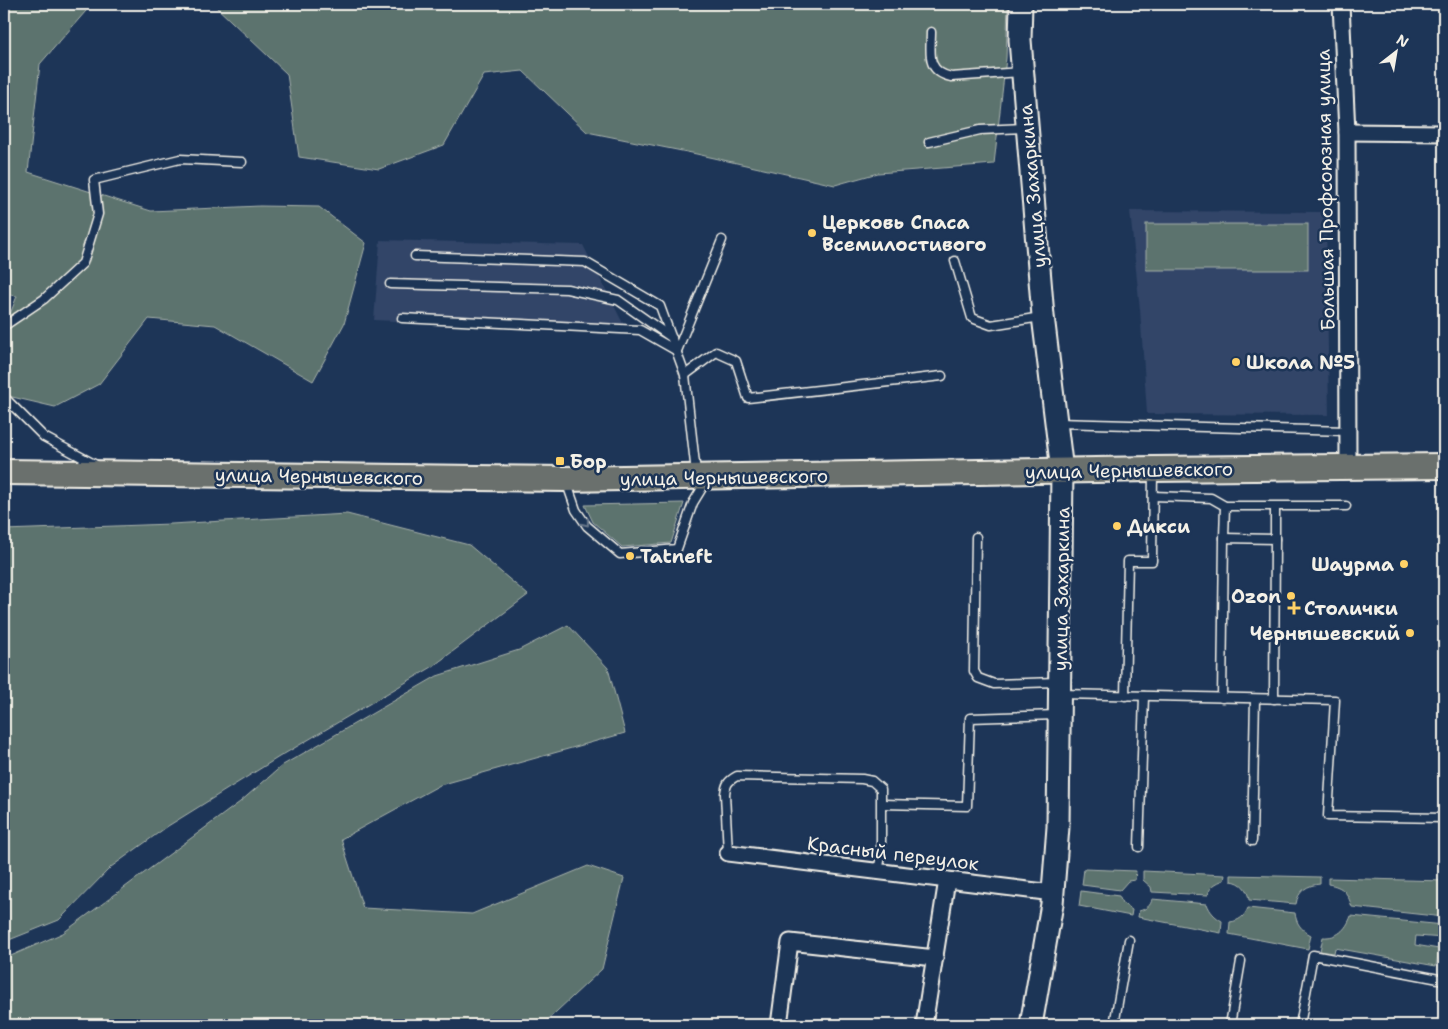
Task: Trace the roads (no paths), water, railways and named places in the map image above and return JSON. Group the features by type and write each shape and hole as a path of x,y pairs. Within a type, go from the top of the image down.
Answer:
{"main road":[{"name":"улица Чернышевского","path":"4,472 565,479 1062,470 1444,466"}],"street":[{"name":"улица Захаркина","path":"1021,4 1020,40 1042,316 1062,470 1058,827 1053,893 1031,1025"},
{"name":"Большая Профсоюзная улица","path":"1341,4 1347,132 1348,466"},
{"path":"1347,132 1444,133"},
{"name":"Красный переулок","path":"728,853 1053,893"},
{"path":"924,1025 947,880"},
{"path":"779,1025 790,942 935,958"}],"lane":[{"path":"931,32 932,65 938,72 944,75 951,77 1023,72"},
{"path":"929,142 980,130 1027,128"},
{"path":"4,326 44,299 83,263 98,214 94,180 180,160 242,162"},
{"path":"677,351 722,240"},
{"path":"415,256 585,262 660,306 686,375 702,478 677,549 620,554 587,526 576,510 565,479"},
{"path":"955,260 972,318 991,325 1042,316"},
{"path":"390,284 567,289 618,300 672,338"},
{"path":"402,318 640,330 677,351"},
{"path":"686,375 716,352 736,361 748,398 942,376"},
{"path":"4,397 44,437 114,474"},
{"path":"1056,423 1347,431"},
{"path":"1125,696 1128,561 1152,561 1153,469"},
{"path":"1153,496 1211,498 1225,506 1346,506"},
{"path":"1222,698 1225,506"},
{"path":"1274,699 1275,507"},
{"path":"976,537 974,671 978,678 994,684 1059,688 1125,696 1335,700 1328,816 1444,818"},
{"path":"1224,538 1276,539"},
{"path":"1139,847 1144,696"},
{"path":"1252,841 1255,699"},
{"path":"882,804 967,806 970,718 1059,715"},
{"path":"728,853 726,784 737,776 862,779 872,781 881,789 881,856 878,871"},
{"path":"1114,1025 1129,940"},
{"path":"1300,1025 1313,955 1444,980"},
{"path":"1230,1025 1241,961"}],"place":[{"name":"Церковь Спаса Всемилостивого","path":"812,233"},
{"name":"Школа №5","path":"1236,362"},
{"name":"Бор","path":"560,461"},
{"name":"Дикси","path":"1117,526"},
{"name":"Tatneft","path":"630,556"},
{"name":"Шаурма","path":"1404,564"},
{"name":"Ozon","path":"1291,596"},
{"name":"Столички","path":"1294,608"},
{"name":"Чернышевский","path":"1410,633"}]}
